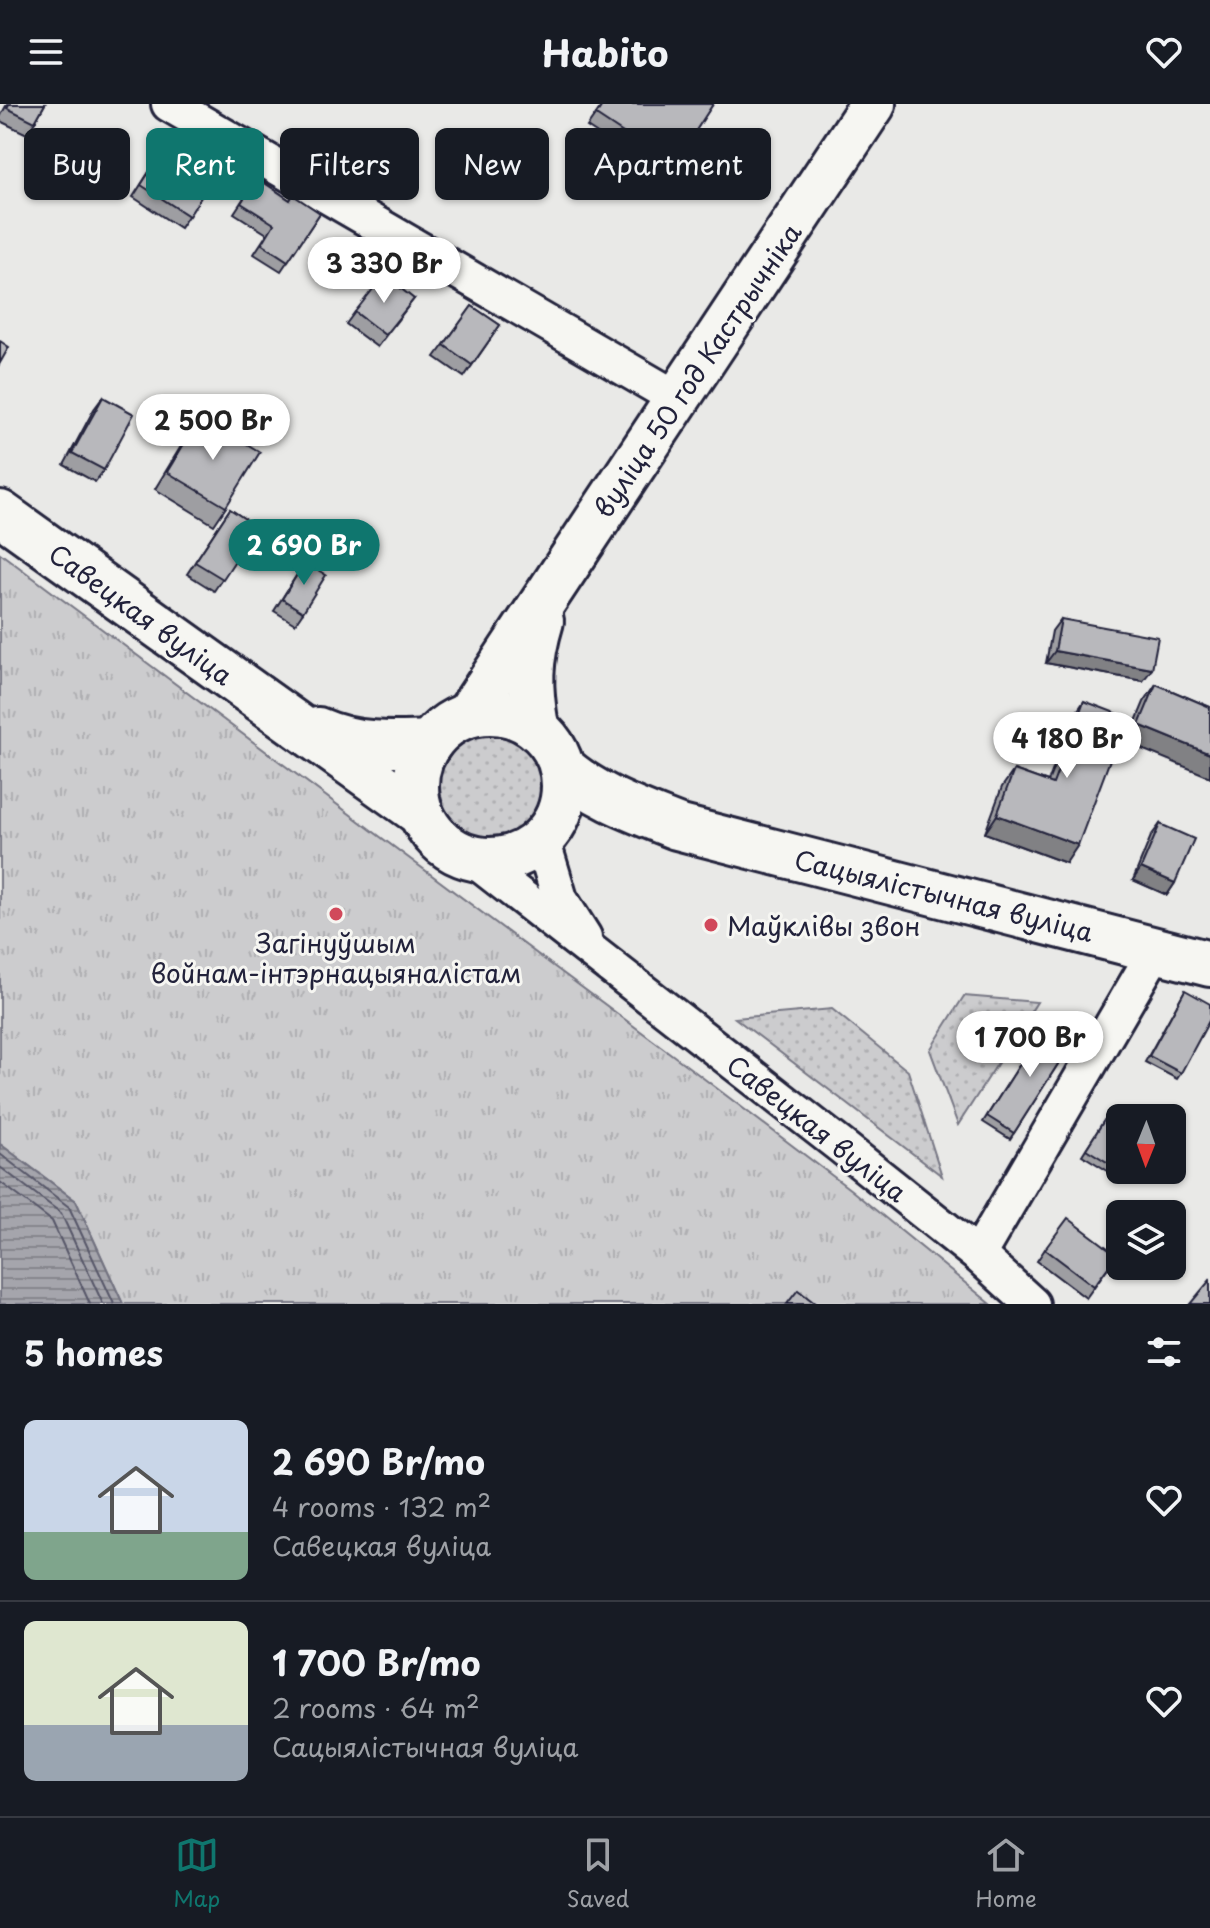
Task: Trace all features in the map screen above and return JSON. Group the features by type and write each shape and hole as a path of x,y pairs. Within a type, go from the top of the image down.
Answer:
{"main road":[{"name":"вуліца 50 год Кастрычніка","path":"468,715 873,104"},
{"name":"Савецкая вуліца","path":"0,513 420,813"},
{"name":"вуліца 50 год Кастрычніка","path":"536,727 530,695 530,668 548,596"},
{"path":"491,712 515,716 536,727 552,745 563,768 565,795 550,829 521,854 497,861 473,859 450,850 432,834 420,813 415,789 418,765 430,743 447,726 468,715 491,712"},
{"name":"Савецкая вуліца","path":"282,715 326,734 356,742 383,745 430,743"},
{"name":"Сацыялістычная вуліца","path":"563,768 578,782 611,800 677,827 1210,964"},
{"name":"Сацыялістычная вуліца","path":"550,829 594,819 677,827"}],"street":[{"path":"169,104 678,399"},
{"name":"Савецкая вуліца","path":"550,829 560,899 598,957"},
{"name":"Савецкая вуліца","path":"473,859 978,1255 1032,1304"},
{"path":"978,1255 1156,950"}],"green space":[{"path":"0,553 851,1190 991,1304 123,1304 76,1201 0,1144"},
{"path":"491,727 514,731 533,744 546,763 550,786 546,809 533,828 514,841 491,845 468,841 449,828 436,809 432,786 436,763 449,744 468,731"},
{"path":"964,996 1037,1002 958,1125 930,1050"},
{"path":"832,1009 908,1071 942,1176 735,1018"}],"water":[{"path":"0,1144 76,1201 123,1304 0,1304"}],"building":[{"path":"9,104 45,104 35,122 7,108"},
{"path":"603,104 713,104 698,128 616,128 596,115"},
{"path":"264,183 280,193 280,200 300,200 320,213 288,261 262,244 274,224 241,203 243,200 264,200"},
{"path":"164,200 199,200 189,216"},
{"path":"384,275 414,299 385,335 355,312"},
{"path":"472,306 500,325 472,365 444,345"},
{"path":"0,341 9,347 0,363"},
{"path":"103,397 134,414 104,470 72,453"},
{"path":"201,416 260,452 226,507 167,472"},
{"path":"230,509 257,527 223,579 195,562"},
{"path":"305,562 326,575 303,612 282,599"},
{"path":"1061,619 1158,637 1152,669 1055,651"},
{"path":"1156,684 1210,707 1210,754 1139,725"},
{"path":"1084,701 1126,717 1078,845 997,815 1014,770 1053,784"},
{"path":"1160,824 1194,839 1175,883 1141,868"},
{"path":"1185,990 1210,1004 1210,1019 1181,1073 1149,1056"},
{"path":"1045,1025 1072,1042 1014,1133 987,1116"},
{"path":"1105,1119 1106,1120 1106,1161 1086,1149"},
{"path":"1068,1218 1106,1247 1106,1270 1094,1286 1045,1249"},
{"path":"1210,1280 1210,1304 1190,1304"},
{"path":"798,1290 816,1304 787,1304"}],"place":[{"name":"Загінуўшым войнам-інтэрнацыяналістам","path":"336,914"},
{"name":"Маўклівы звон","path":"711,925"}]}
